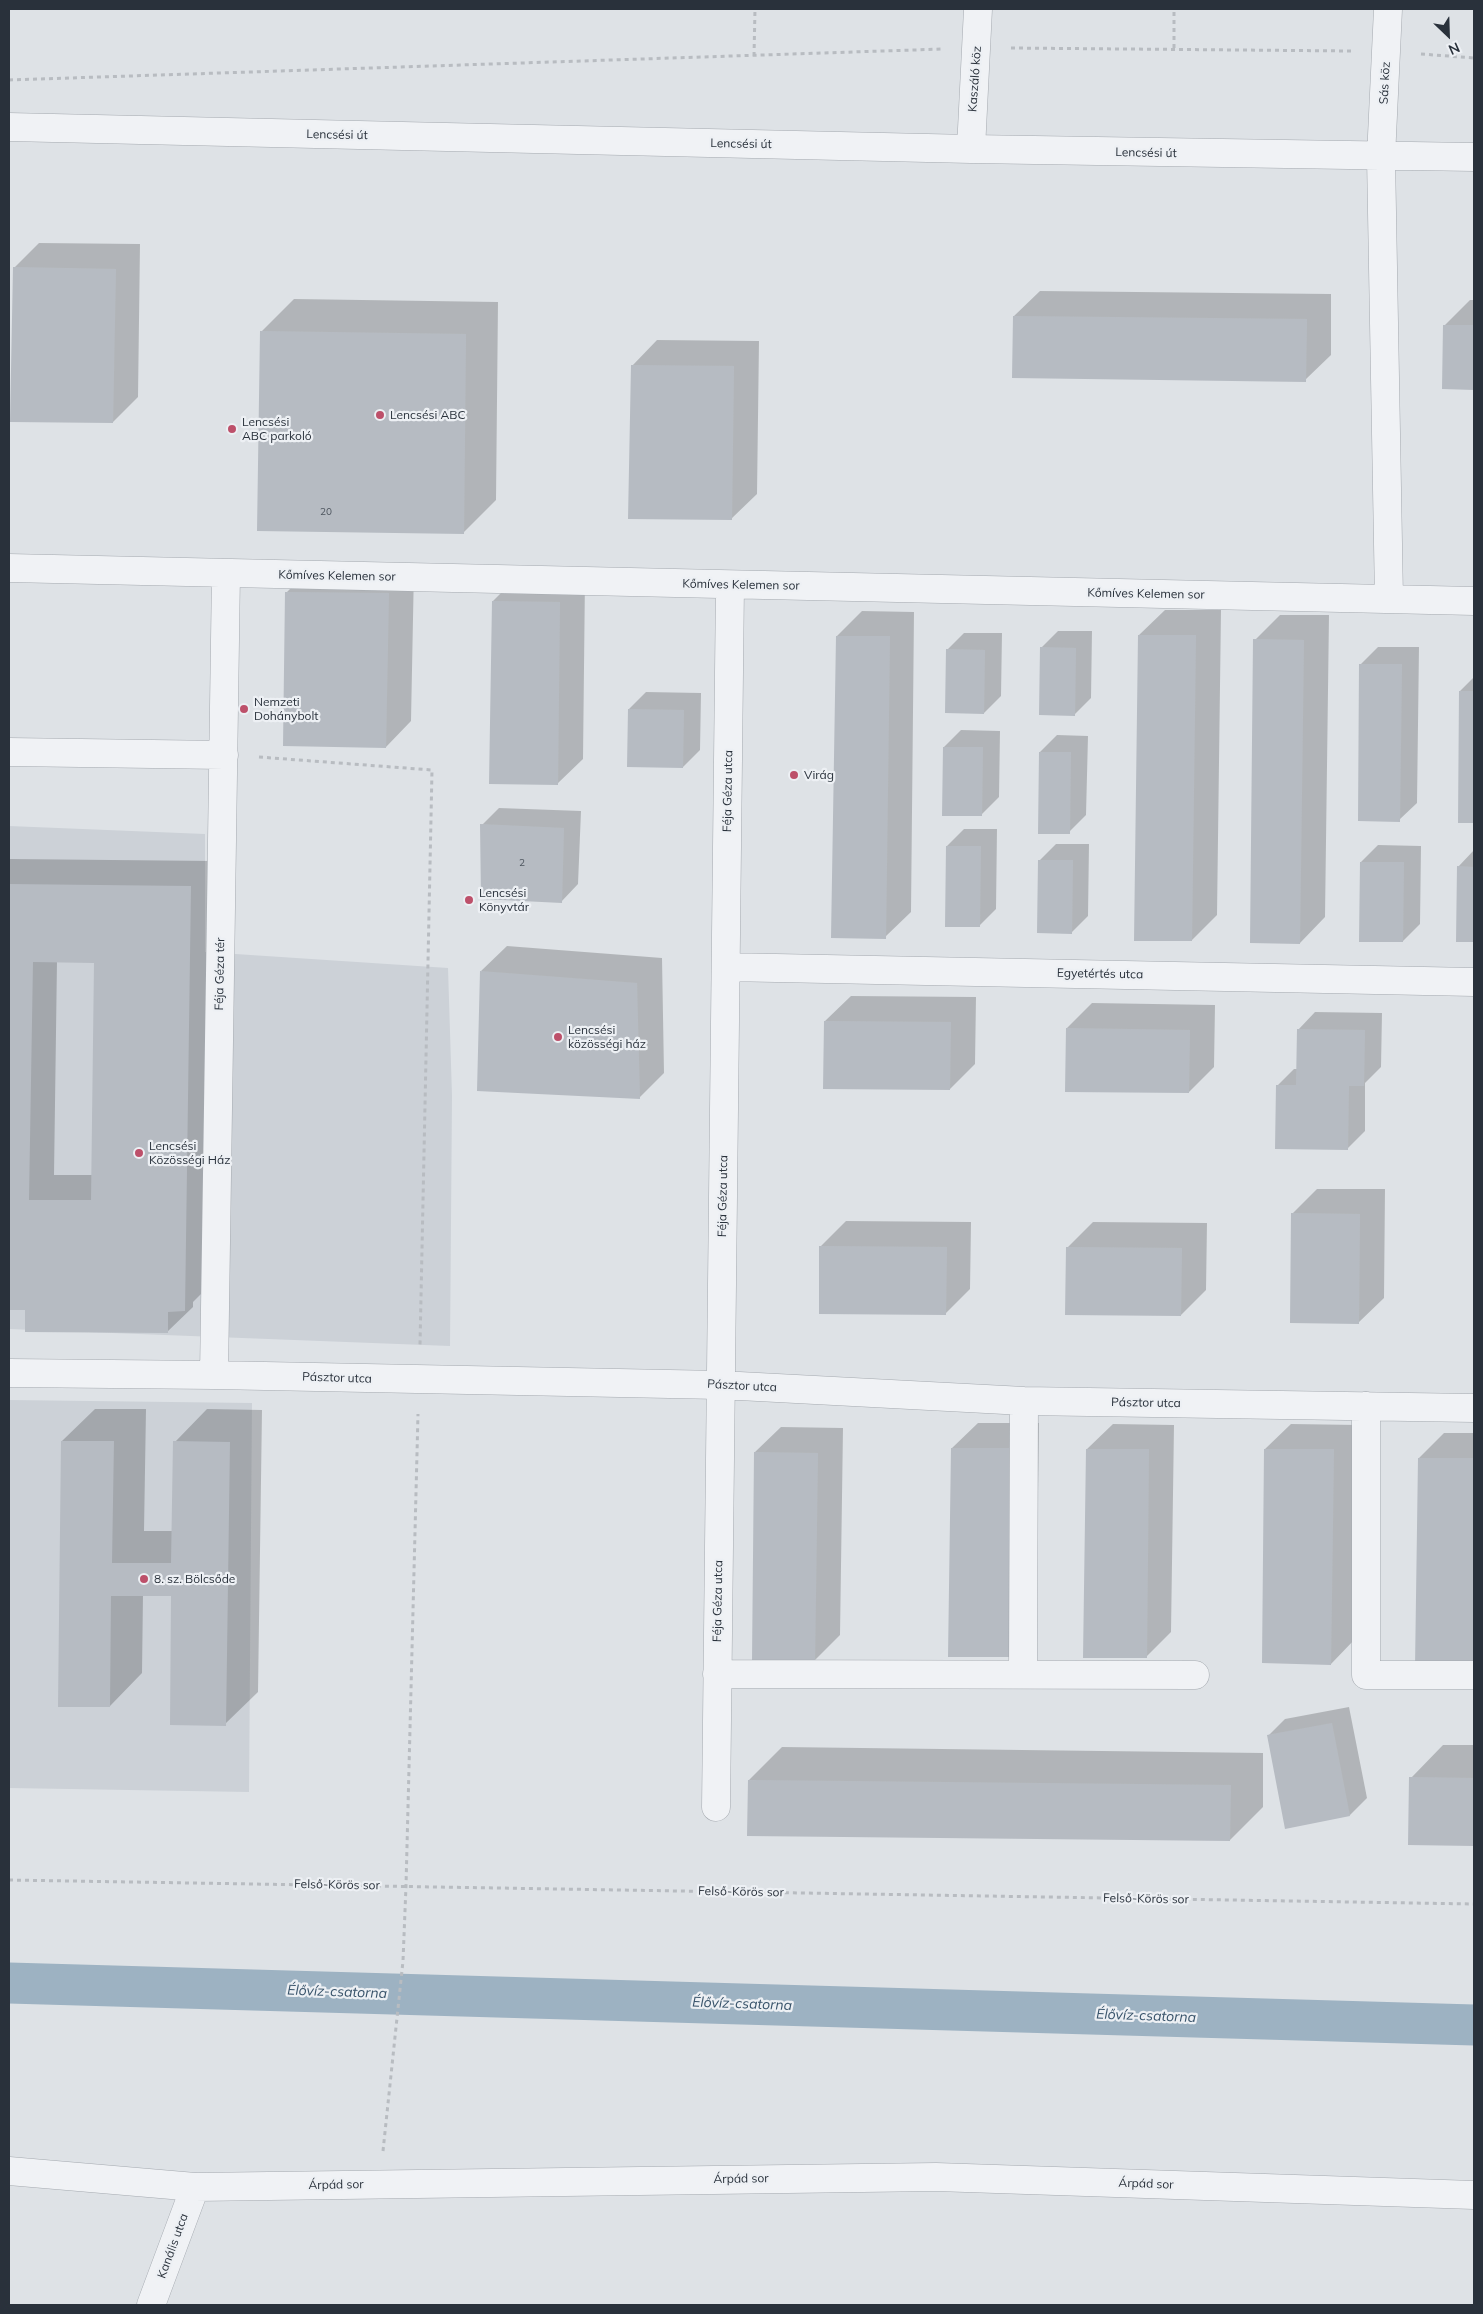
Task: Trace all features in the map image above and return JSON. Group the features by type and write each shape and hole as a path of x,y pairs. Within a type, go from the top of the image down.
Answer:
{"street":[{"name":"Kaszáló köz","path":"971,150 978,48 978,9"},
{"name":"Sás köz","path":"1388,9 1381,157 1388,600"},
{"name":"Lencsési út","path":"9,128 971,150 1474,157"},
{"name":"Kőmíves Kelemen sor","path":"9,568 1474,601"},
{"name":"Féja Géza tér","path":"214,1375 226,574"},
{"name":"Féja Géza utca","path":"716,1808 730,585"},
{"path":"9,752 224,754"},
{"name":"Egyetértés utca","path":"726,967 1474,982"},
{"name":"Pásztor utca","path":"9,1373 720,1385 1024,1402 1474,1408"},
{"path":"1023,1674 1024,1402"},
{"path":"1366,1406 1366,1675 1474,1675"},
{"path":"717,1674 1194,1674"},
{"name":"Árpád sor","path":"9,2171 195,2187 936,2177 1474,2195"},
{"name":"Kanális utca","path":"151,2305 195,2187"}],"path":[{"path":"754,56 755,9"},
{"path":"1174,9 1174,48"},
{"path":"9,80 978,48 1387,51 1474,58"},
{"path":"224,754 432,770 406,1886 403,1961 379,2184"},
{"name":"Felső-Körös sor","path":"9,1880 1474,1904"}],"shaded area":[{"path":"9,826 205,834 205,952 448,968 452,1096 450,1346 9,1329"},
{"path":"9,1400 252,1403 249,1792 9,1788"}],"building":[{"path":"13,267 116,269 113,423 10,422"},
{"path":"1013,316 1307,319 1306,382 1012,378"},
{"path":"1443,325 1474,325 1474,390 1442,389"},
{"path":"260,331 466,334 464,534 257,531"},
{"path":"631,365 734,366 732,520 628,519"},
{"path":"285,592 389,593 386,748 283,746"},
{"path":"492,601 560,602 558,785 489,784"},
{"path":"1138,635 1196,635 1192,941 1134,941"},
{"path":"836,636 890,636 886,939 831,938"},
{"path":"1253,639 1304,640 1300,944 1250,943"},
{"path":"1040,647 1076,648 1075,716 1039,715"},
{"path":"946,649 985,650 984,714 945,713"},
{"path":"1359,664 1402,664 1400,822 1358,821"},
{"path":"1459,691 1474,691 1474,823 1458,823"},
{"path":"628,709 684,710 683,768 627,767"},
{"path":"943,747 983,747 982,816 942,816"},
{"path":"1039,752 1071,752 1070,834 1038,834"},
{"path":"480,824 564,828 562,903 481,899"},
{"path":"946,846 981,846 980,927 945,927"},
{"path":"1038,860 1073,860 1072,934 1037,933"},
{"path":"1360,862 1404,862 1403,942 1359,942"},
{"path":"1457,866 1474,867 1474,942 1456,942"},
{"name":"Lencsési Közösségi Ház","path":"9,884 191,886 185,1311 168,1312 168,1333 25,1332 25,1310 9,1310","holes":["33,962 94,963 91,1200 29,1200"]},
{"name":"Lencsési közösségi ház","path":"480,971 637,983 640,1099 477,1091"},
{"path":"824,1021 951,1022 950,1090 823,1089"},
{"path":"1066,1028 1190,1030 1189,1093 1065,1092"},
{"path":"1297,1029 1365,1030 1364,1086 1349,1086 1348,1150 1275,1149 1276,1085 1296,1085"},
{"path":"1291,1213 1360,1214 1359,1324 1290,1323"},
{"path":"819,1246 947,1247 946,1315 819,1314"},
{"path":"1066,1247 1182,1248 1181,1316 1065,1315"},
{"name":"8. sz. Bölcsőde","path":"61,1441 114,1441 112,1563 171,1563 173,1441 230,1442 226,1726 170,1725 171,1596 111,1596 110,1707 58,1707"},
{"path":"951,1448 1015,1448 1012,1657 948,1657"},
{"path":"1086,1449 1149,1449 1147,1658 1083,1658"},
{"path":"1264,1449 1334,1449 1331,1665 1262,1663"},
{"path":"754,1452 818,1453 815,1662 752,1661"},
{"path":"1418,1458 1474,1458 1474,1668 1415,1667"},
{"path":"1332,1723 1350,1816 1285,1829 1267,1735"},
{"path":"1409,1777 1474,1778 1474,1846 1408,1845"},
{"path":"748,1780 1231,1785 1230,1841 747,1836"}],"waterway":[{"name":"Élővíz-csatorna","path":"9,1983 1474,2025"}],"place":[{"name":"Lencsési ABC","path":"380,415"},
{"name":"Lencsési ABC parkoló","path":"232,429"},
{"name":"Nemzeti Dohánybolt","path":"244,709"},
{"name":"Virág","path":"794,775"},
{"name":"Lencsési Könyvtár","path":"469,900"},
{"name":"Lencsési közösségi ház","path":"558,1037"},
{"name":"Lencsési Közösségi Ház","path":"139,1153"},
{"name":"8. sz. Bölcsőde","path":"144,1579"}]}
